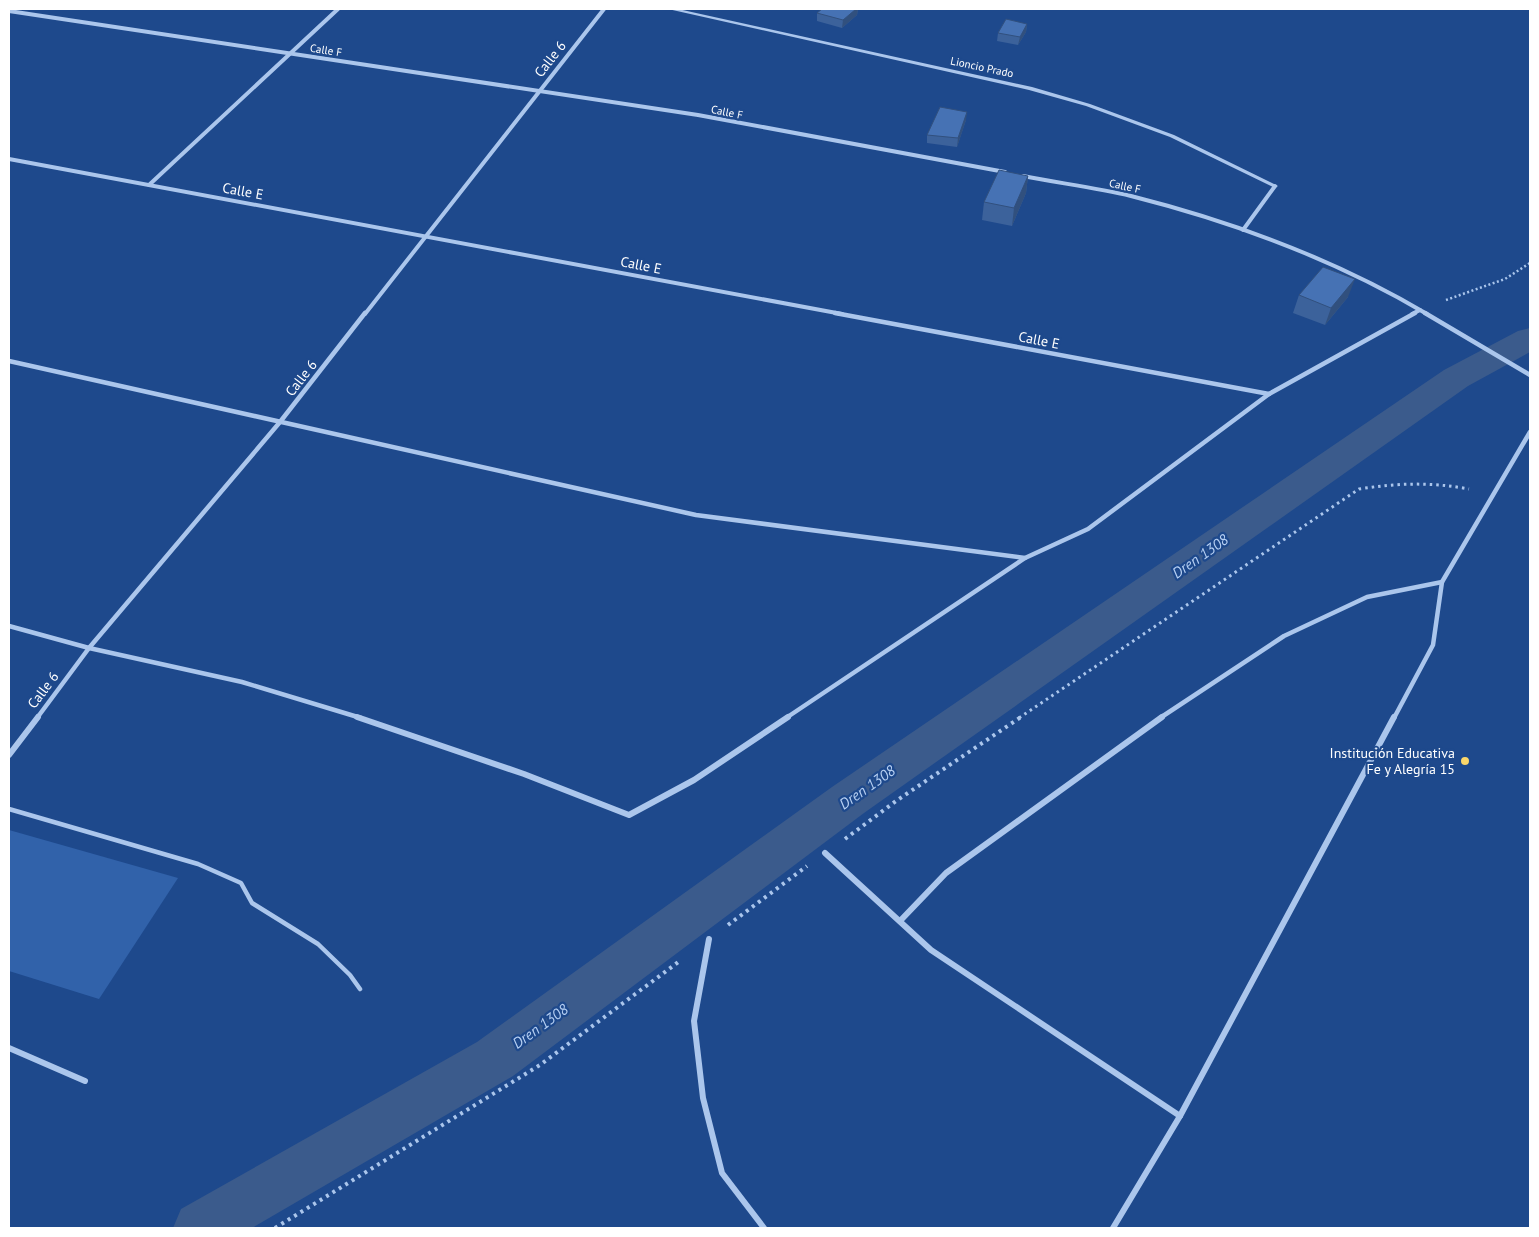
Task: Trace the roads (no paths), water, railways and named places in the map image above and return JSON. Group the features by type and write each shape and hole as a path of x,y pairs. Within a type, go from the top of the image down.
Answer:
{"street":[{"path":"149,185 338,9"},
{"name":"Calle 6","path":"9,755 89,648 280,422 604,9"},
{"name":"Lioncio Prado","path":"671,9 1030,88 1072,100 1172,136 1275,186"},
{"name":"Calle F","path":"9,11 698,115 1012,174"},
{"name":"Calle E","path":"9,159 1268,394"},
{"name":"Calle F","path":"1022,176 1130,196 1214,219 1326,262 1420,310 1530,375"},
{"path":"1243,230 1275,186"},
{"path":"9,626 89,648 242,682 397,729 629,815 694,780 1026,558 1088,529 1268,394 1420,310"},
{"path":"9,361 696,515 1026,558"},
{"path":"1113,1228 1180,1116 1433,646 1442,582 1530,432"},
{"path":"900,921 946,873 1134,735 1284,636 1367,597 1442,582"},
{"path":"825,853 932,950 1180,1116"},
{"path":"709,939 694,1021 703,1098 722,1173 764,1228"},
{"path":"9,1048 85,1081"}],"lane":[{"path":"9,809 198,864 241,883 252,903 318,944 350,975 360,989"}],"waterway":[{"name":"Dren 1308","path":"200,1228 495,1059 848,800 1456,378 1530,338"}],"place":[{"name":"Institución Educativa Fe y Alegría 15","path":"1465,761"}]}
